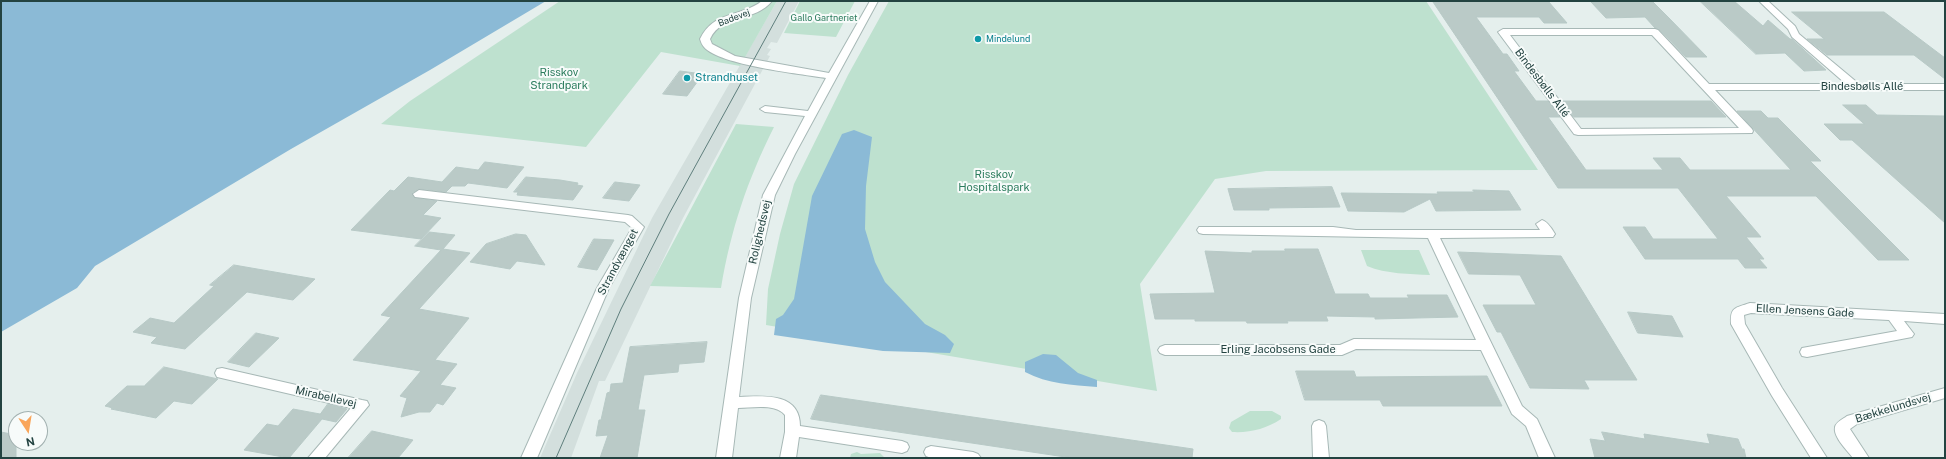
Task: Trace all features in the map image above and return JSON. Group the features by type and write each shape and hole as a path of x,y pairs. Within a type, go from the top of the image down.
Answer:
{"street":[{"name":"Badevej","path":"768,1 751,12 724,20 711,27 705,39 708,46 716,52 732,58 832,76"},
{"name":"Rolighedsvej","path":"724,458 745,298 769,195 789,154 874,1"},
{"path":"1763,1 1792,28 1795,35 1856,87"},
{"name":"Bindesbølls Allé","path":"1707,87 1748,131 1578,132 1504,32 1655,32 1707,87 1945,87"},
{"path":"765,109 811,114"},
{"name":"Strandvænget","path":"419,194 628,219 638,227 603,288 529,458"},
{"path":"1203,230 1333,231 1356,234 1548,234 1542,224"},
{"path":"1432,234 1517,410 1532,423 1547,458"},
{"name":"Ellen Jensens Gade","path":"1819,458 1777,392 1738,324 1737,314 1750,308 1945,319"},
{"path":"1807,352 1907,334 1893,316"},
{"name":"Erling Jacobsens Gade","path":"1165,350 1342,350 1354,344 1486,345"},
{"name":"Mirabellevej","path":"222,373 362,405 316,458"},
{"name":"Bækkelundsvej","path":"1861,458 1844,434 1842,427 1852,420 1945,393"},
{"path":"732,402 776,402 784,404 789,408 792,414 788,458"},
{"path":"1319,426 1322,458"},
{"path":"791,430 902,447"},
{"path":"931,452 973,458"}],"shaded area":[{"path":"777,1 799,1 777,43 771,42 767,48 771,49 767,55 770,56 683,218 605,381 599,381 571,458 540,458 577,373 652,218"}],"green space":[{"name":"Risskov Strandpark","path":"560,1 777,1 740,66 661,52 586,147 381,124 410,101"},
{"name":"Gallo Gartneriet","path":"800,1 855,1 836,37 784,33"},
{"name":"Risskov Hospitalspark","path":"889,1 1426,1 1538,170 1266,171 1215,179 1140,284 1157,391 766,325 768,289 780,234 794,184 848,75"},
{"path":"736,124 774,127 764,147 741,206 725,266 721,288 650,286"},
{"path":"1361,250 1419,250 1430,275 1406,274 1374,269 1367,266"},
{"path":"1250,411 1272,411 1281,416 1281,419 1258,430 1232,432 1229,428 1231,422"},
{"path":"857,452 861,454 880,453 885,458 850,458 851,454"}],"water":[{"path":"1,1 546,1 430,70 291,149 95,266 77,288 1,332"},
{"path":"854,130 872,137 866,186 865,229 875,262 885,282 925,324 945,335 954,344 950,353 883,351 774,335 776,319 783,315 794,299 812,196 842,134"},
{"path":"1043,354 1056,355 1078,373 1097,380 1097,387 1069,385 1042,379 1025,372 1025,362"}],"building":[{"path":"1548,1 1567,23 1544,23 1539,17 1476,17 1503,54 1507,54 1519,71 1514,71 1536,101 1548,101 1560,117 1548,117 1586,170 1663,170 1653,158 1680,158 1690,170 1791,170 1737,111 1761,111 1768,118 1778,118 1821,161 1810,161 1909,260 1878,260 1816,196 1726,196 1761,237 1746,237 1764,259 1759,259 1767,268 1745,268 1738,259 1645,259 1623,227 1645,227 1653,239 1718,239 1678,188 1558,188 1433,2"},
{"path":"1652,1 1707,57 1686,57 1645,17 1606,18 1591,2"},
{"path":"1700,1 1734,1 1763,26 1768,20 1790,39 1792,39 1826,70 1804,71 1785,53 1756,54"},
{"path":"1792,12 1884,12 1945,58 1945,79 1914,55 1827,55 1807,39 1824,39"},
{"path":"680,71 703,74 687,96 663,94"},
{"path":"1562,101 1711,101 1726,117 1574,117"},
{"path":"1843,105 1866,105 1877,115 1945,116 1945,223 1852,140 1840,140 1824,124 1864,124"},
{"path":"485,162 524,167 507,188 468,183 465,186 452,186 446,192 419,189 412,193 415,198 437,201 423,215 441,218 421,239 351,230 390,190 394,191 408,177 442,182 456,167 478,170"},
{"path":"526,177 560,180 578,183 577,185 583,186 573,200 517,195 518,192 514,192"},
{"path":"615,182 640,185 629,201 603,198"},
{"path":"1332,187 1340,207 1269,208 1269,210 1234,210 1228,189"},
{"path":"1473,190 1509,191 1521,210 1436,211 1430,199 1404,212 1348,211 1341,193 1438,194 1437,192 1474,192"},
{"path":"429,232 455,235 443,249 470,253 419,309 469,318 435,360 457,364 440,385 456,388 443,405 437,403 430,412 419,412 401,417 407,398 400,396 421,371 353,360 391,317 381,315 441,250 415,246"},
{"path":"516,234 526,235 545,265 517,261 510,269 470,262 486,244"},
{"path":"594,239 614,240 597,270 578,267"},
{"path":"1285,249 1318,249 1335,294 1368,294 1370,298 1409,298 1407,295 1447,295 1458,317 1375,319 1375,317 1326,316 1328,321 1287,321 1288,323 1247,323 1246,321 1155,319 1150,294 1215,293 1205,251 1252,253 1252,251 1285,251"},
{"path":"1458,252 1561,256 1637,380 1584,380 1589,389 1530,388 1501,332 1497,332 1483,305 1536,305 1520,275 1469,274"},
{"path":"234,265 315,279 293,300 247,292 185,349 151,343 157,337 133,332 150,318 174,323 214,286 210,285"},
{"path":"1628,312 1672,316 1683,337 1638,333"},
{"path":"256,333 279,338 249,367 228,362"},
{"path":"707,342 704,362 679,364 678,372 644,375 638,410 645,410 637,458 600,458 608,435 596,436 599,420 601,420 607,393 610,392 611,384 623,383 630,347"},
{"path":"164,367 218,379 192,404 174,401 156,418 111,409 113,408 105,406 127,386 144,386"},
{"path":"1296,371 1354,371 1356,377 1487,376 1502,406 1383,406 1380,400 1305,400"},
{"path":"821,395 1193,449 1192,458 1072,458 811,419"},
{"path":"328,404 347,409 336,422 322,419 289,458 244,450 267,424 278,426 293,409 320,414"},
{"path":"372,431 413,440 398,458 348,458"},
{"path":"1,432 8,433 8,451 16,451 16,458 1,458"},
{"path":"1602,432 1645,439 1644,434 1710,444 1707,434 1738,439 1742,449 1744,449 1746,458 1595,458 1590,439 1605,441"}],"tram line":[{"path":"556,458 621,309 669,214 786,1"}],"place":[{"name":"Mindelund","path":"978,39"},
{"name":"Strandhuset","path":"687,78"}]}
